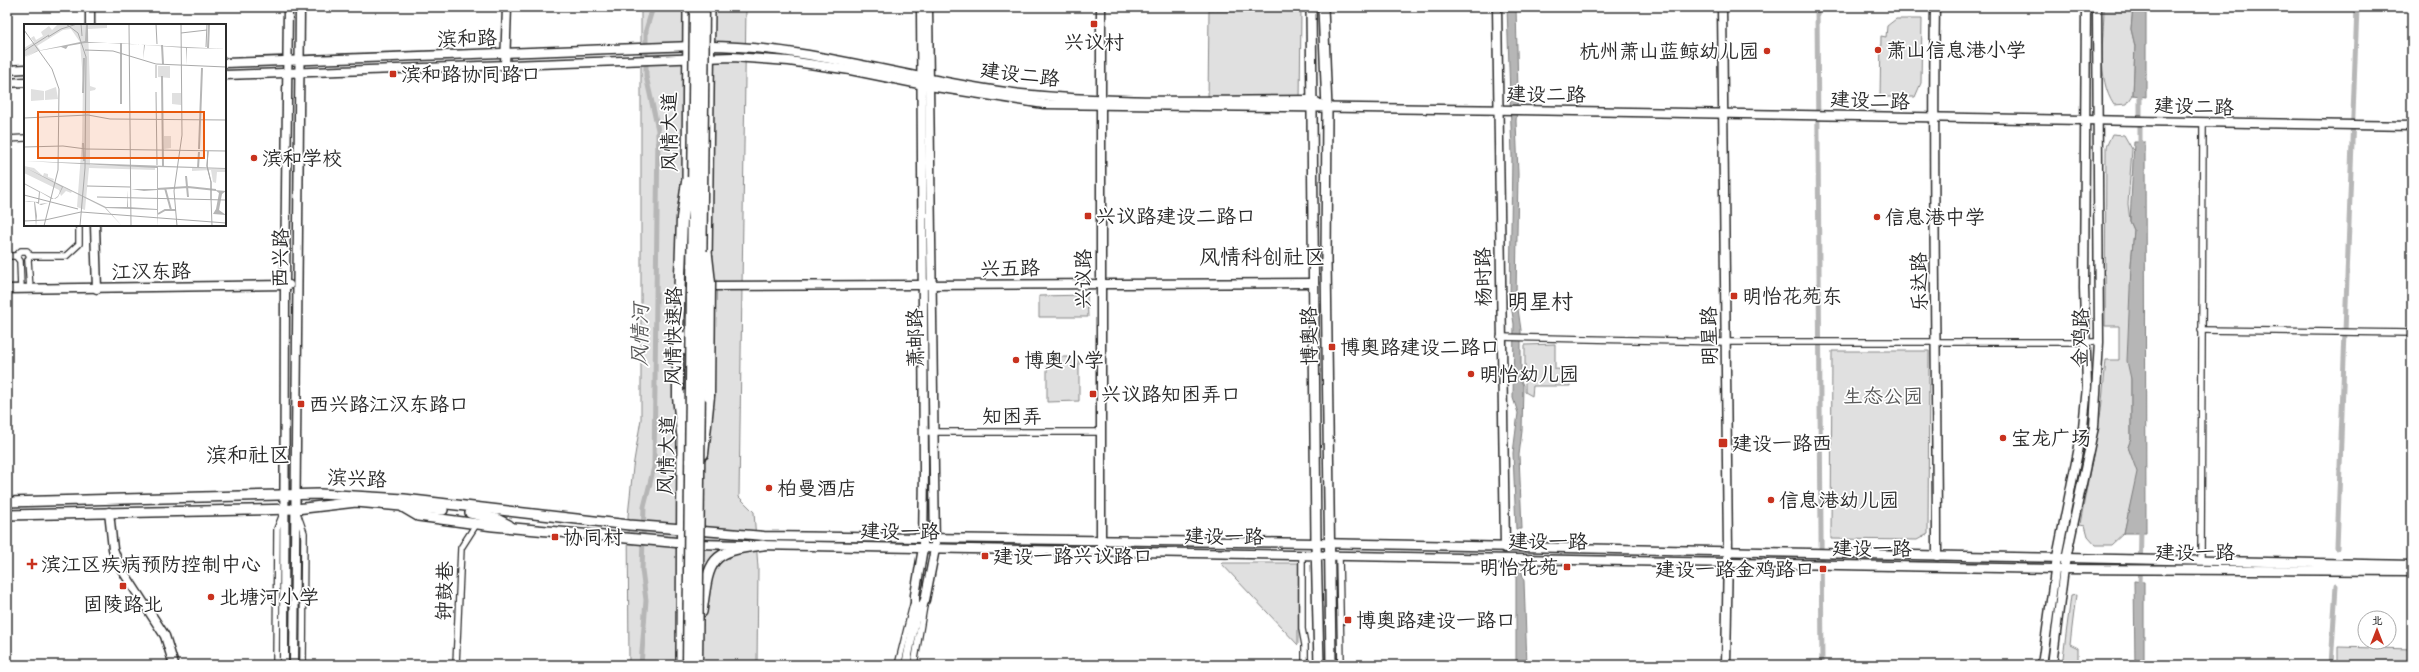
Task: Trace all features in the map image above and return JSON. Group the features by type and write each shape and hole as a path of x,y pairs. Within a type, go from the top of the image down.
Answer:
{"highway":[{"name":"风情快速路","path":"688,665 695,7"},
{"name":"风情快速路","path":"697,665 704,7"},
{"path":"682,433 678,397 678,332 682,218 693,146"},
{"path":"702,216 710,283 709,396 703,454"}],"main road":[{"path":"90,7 90,24"},
{"name":"西兴路","path":"284,665 285,285 288,7"},
{"name":"西兴路","path":"294,665 296,284 300,7"},
{"path":"505,66 507,7"},
{"name":"风情大道","path":"681,665 682,433 686,401 688,7"},
{"name":"风情大道","path":"702,665 703,454 707,286 710,7"},
{"path":"915,620 915,595 923,548 927,287 925,81 921,7"},
{"path":"925,81 928,7"},
{"name":"兴议路","path":"1101,7 1101,551"},
{"name":"博奥路","path":"1311,7 1316,554 1319,665"},
{"name":"博奥路","path":"1323,7 1327,109 1326,260 1331,665"},
{"name":"杨时路","path":"1498,7 1502,110 1500,337 1504,548"},
{"name":"明星路","path":"1722,7 1728,552 1726,665"},
{"name":"乐达路","path":"1935,7 1933,118 1937,342 1937,556"},
{"name":"金鸡路","path":"2052,665 2060,568 2057,557 2083,427 2087,387 2085,120 2086,7"},
{"name":"金鸡路","path":"2042,665 2060,568 2066,557 2094,427 2099,342 2097,7"},
{"name":"滨和路","path":"226,63 710,46"},
{"name":"建设二路","path":"710,46 762,48 804,54 925,81"},
{"name":"建设二路","path":"709,58 733,57 789,61 1020,94 1101,102 1313,105"},
{"name":"滨和路","path":"226,75 640,62 709,58"},
{"path":"7,70 24,69"},
{"path":"7,83 24,82"},
{"path":"1313,105 1327,109"},
{"name":"建设二路","path":"1327,109 1518,110 2085,120 2202,124 2412,126"},
{"path":"95,226 96,289"},
{"name":"兴五路","path":"707,286 927,287 1100,284 1314,283"},
{"name":"江汉东路","path":"7,289 96,289 296,284"},
{"name":"萧邮路","path":"906,665 915,620 926,600 935,549 933,432 927,287"},
{"name":"滨兴路","path":"7,502 320,494 404,499 629,525 703,531"},
{"name":"滨兴路","path":"7,515 285,508 296,509 356,502 401,506 418,516 477,522 514,528 682,543"},
{"path":"401,506 481,514 514,528"},
{"path":"109,512 113,548 119,565 129,584 164,636 174,665"},
{"name":"建设一路","path":"703,531 764,536 1316,543 1504,548 2066,557 2412,565"},
{"name":"建设一路","path":"682,543 763,546 1329,554 2060,568 2412,571"},
{"path":"702,612 707,576 710,566 717,558 726,552 763,546"}],"street":[{"path":"2201,560 2202,124"},
{"path":"7,139 24,138"},
{"path":"30,256 66,256 79,244 79,226"},
{"path":"7,256 16,256 21,251 27,251 30,256"},
{"path":"16,256 20,261 21,289"},
{"path":"30,256 28,260 30,289"},
{"path":"2201,330 2412,333"},
{"path":"1500,337 1726,342 2099,342"},
{"name":"知困弄","path":"924,432 1100,432"},
{"name":"西兴路","path":"276,665 277,529 285,508"},
{"name":"西兴路","path":"296,509 304,533 303,665"},
{"name":"钟鼓巷","path":"456,665 461,548 477,522"},
{"path":"1302,554 1302,629 1306,645 1305,665"},
{"path":"1339,555 1341,665"},
{"path":"898,665 915,595"},
{"path":"914,665 926,600"}],"green space":[{"path":"641,7 746,7 739,497 754,512 758,568 757,665 629,665 628,516 633,467 641,419"},
{"path":"2104,7 2133,7 2131,29 2135,46 2133,95 2127,104 2114,105 2108,94 2105,83 2102,58"},
{"path":"1301,10 1300,103 1208,101 1209,11"},
{"path":"1896,19 1922,19 1921,83 1915,97 1880,97 1881,36 1886,37 1887,26"},
{"path":"2112,134 2124,135 2132,149 2128,204 2130,221 2134,230 2131,265 2131,439 2128,447 2138,472 2124,533 2111,545 2096,545 2088,536 2085,525 2080,524 2101,411 2106,360 2119,360 2119,326 2105,326 2106,147"},
{"path":"1087,295 1088,317 1039,317 1039,296"},
{"path":"1555,344 1555,369 1570,370 1570,386 1533,386 1532,396 1525,392 1525,345"},
{"name":"生态公园","path":"1832,351 1929,351 1928,534 1917,540 1831,539"},
{"path":"1047,357 1079,357 1079,401 1047,402"},
{"path":"1221,563 1298,563 1298,645"},
{"path":"2076,595 2070,644 2078,648 2078,665 2062,665 2071,596"},
{"path":"2338,647 2357,648 2357,650 2412,649 2412,665 2338,665"}],"shaded area":[{"path":"1507,7 1516,7 1518,92 1516,121 1518,174 1516,295 1521,330 1521,381 1523,385 1522,431 1519,455 1522,529 1516,529 1513,453 1518,413 1513,398 1514,324 1510,299 1512,156"},
{"path":"2133,7 2146,7 2146,97 2133,95 2135,46 2131,29"},
{"path":"2134,142 2145,142 2146,533 2124,533 2137,472 2128,447 2131,439 2131,379 2127,361 2134,230 2130,221"},
{"path":"1516,569 1521,569 1524,581 1527,665 1516,665"},
{"path":"2134,581 2144,582 2144,665 2135,665"}],"waterway":[{"name":"风情河","path":"641,665 646,600 642,570 644,507 654,467 658,130 646,76 646,30 653,7"},
{"path":"1817,7 1822,665"},
{"path":"2337,548 2357,7"},
{"path":"2140,90 2140,148"},
{"path":"2140,588 2141,528"},
{"path":"2331,665 2336,586"}],"place":[{"name":"兴议村","path":"1094,24"},
{"name":"萧山信息港小学","path":"1878,50"},
{"name":"杭州萧山蓝鲸幼儿园","path":"1767,51"},
{"name":"滨和路协同路口","path":"393,74"},
{"name":"滨和学校","path":"254,158"},
{"name":"兴议路建设二路口","path":"1088,216"},
{"name":"信息港中学","path":"1877,217"},
{"name":"明怡花苑东","path":"1734,296"},
{"name":"博奥路建设二路口","path":"1332,347"},
{"name":"博奥小学","path":"1016,360"},
{"name":"明怡幼儿园","path":"1471,374"},
{"name":"兴议路知困弄口","path":"1093,394"},
{"name":"西兴路江汉东路口","path":"301,404"},
{"name":"宝龙广场","path":"2003,438"},
{"name":"建设一路西","path":"1723,443"},
{"name":"柏曼酒店","path":"769,488"},
{"name":"信息港幼儿园","path":"1771,500"},
{"name":"协同村","path":"555,537"},
{"name":"建设一路兴议路口","path":"985,556"},
{"name":"滨江区疾病预防控制中心","path":"32,564"},
{"name":"明怡花苑","path":"1567,567"},
{"name":"建设一路金鸡路口","path":"1823,569"},
{"name":"固陵路北","path":"123,586"},
{"name":"北塘河小学","path":"211,597"},
{"name":"博奥路建设一路口","path":"1348,620"}],"district":[{"name":"风情科创社区","path":"1262,257"},
{"name":"明星村","path":"1540,301"},
{"name":"滨和社区","path":"248,455"}]}
